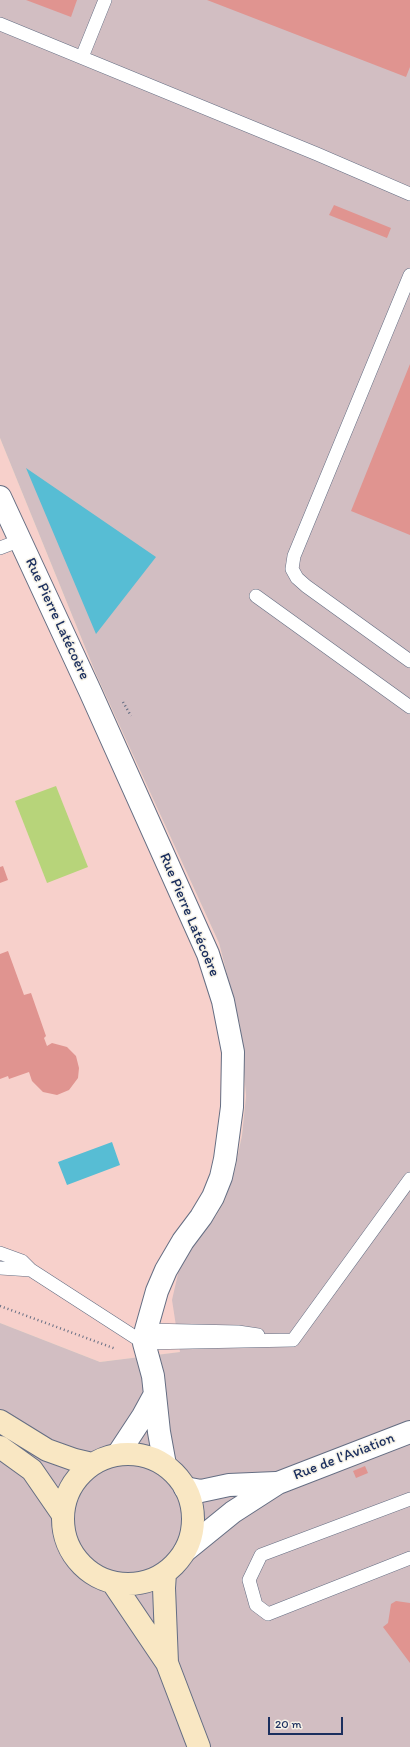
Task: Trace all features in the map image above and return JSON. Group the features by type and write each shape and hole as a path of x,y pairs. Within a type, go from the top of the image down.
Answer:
{"main road":[{"path":"0,1421 47,1450 75,1460 92,1464"},
{"path":"0,1447 32,1470 63,1515"},
{"path":"118,1454 134,1454 150,1458 165,1465 177,1475 185,1488 191,1503 193,1520 191,1536 185,1551 176,1563 165,1573 148,1581 136,1583 112,1583 99,1578 87,1570 76,1559 68,1546 63,1530 65,1500 71,1486 80,1474 92,1464 104,1458 118,1454"},
{"path":"165,1573 164,1588 167,1663"},
{"path":"112,1583 167,1663 199,1747"}],"street":[{"name":"Rue Pierre Latécoère","path":"0,497 21,540 208,954 223,1001 233,1052 232,1107 221,1177 213,1197 183,1241 166,1270 157,1291 146,1342"},
{"path":"146,1342 154,1376 159,1432 165,1465"},
{"path":"118,1454 143,1416 155,1394"},
{"name":"Rue de l'Aviation","path":"185,1551 233,1512 278,1483 410,1432"},
{"name":"Rue de l'Aviation","path":"185,1488 202,1491 229,1485 278,1483"}],"lane":[{"path":"82,57 105,0"},
{"path":"0,24 317,154 410,194"},
{"path":"410,275 294,556 292,568 297,578 306,586 410,661"},
{"path":"0,548 21,540"},
{"path":"256,596 410,707"},
{"path":"0,1253 22,1261 31,1270 146,1342 238,1332 293,1340 410,1179"},
{"path":"0,1268 31,1270"},
{"path":"410,1499 261,1555 249,1580 256,1605 268,1614 410,1558"}],"path":[{"path":"0,1306 119,1351 146,1342"}],"shaded area":[{"path":"0,0 410,0 410,1747 0,1747 0,1323 100,1362 180,1352 172,1300 180,1265 216,1216 225,1200 235,1169 242,1135 246,1096 240,1025 219,943 96,674 0,438"},
{"path":"0,438 96,674 219,943 240,1025 246,1096 242,1135 235,1169 225,1200 216,1216 178,1332 181,1352 100,1362 0,1323"}],"green space":[{"path":"56,786 88,867 47,883 15,801"}],"water":[{"path":"26,468 156,557 96,634"},
{"path":"112,1142 120,1165 67,1185 58,1162"}],"building":[{"path":"26,0 77,0 71,17"},
{"path":"207,0 410,0 410,67 406,77"},
{"path":"334,205 391,228 387,238 329,215"},
{"path":"410,364 410,535 351,511"},
{"path":"3,866 8,880 0,883 0,867"},
{"path":"8,951 24,995 31,993 46,1036 44,1038 47,1046 52,1043 67,1047 76,1056 79,1068 78,1078 69,1090 57,1095 43,1092 32,1081 29,1072 9,1079 8,1076 0,1079 0,954"},
{"path":"365,1466 368,1473 356,1478 353,1471"},
{"path":"396,1601 410,1603 410,1663 383,1627 388,1623 391,1604"}]}
